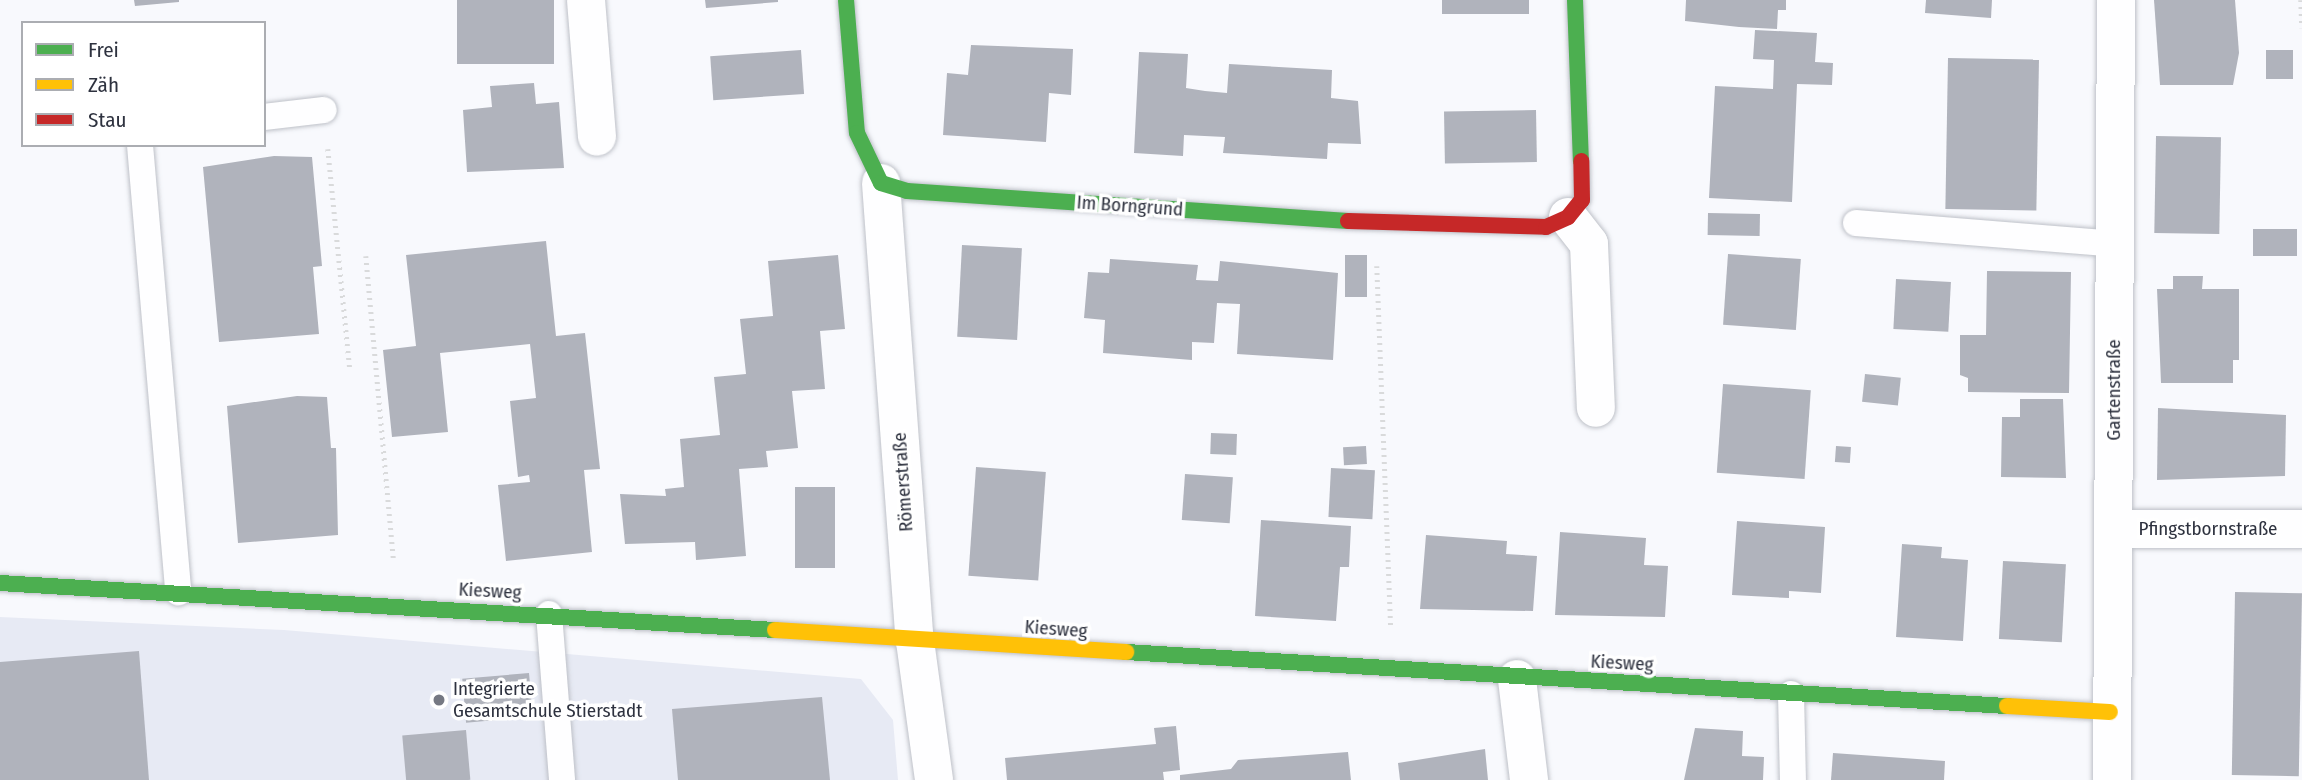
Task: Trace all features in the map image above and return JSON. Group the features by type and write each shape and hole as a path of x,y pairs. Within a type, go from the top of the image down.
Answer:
{"street":[{"path":"586,0 597,137"},
{"path":"846,0 857,133 881,183"},
{"path":"1575,0 1581,200 1568,217 1589,244 1596,408"},
{"name":"Gartenstraße","path":"2112,780 2110,712 2114,529 2116,0"},
{"name":"Im Borngrund","path":"881,183 907,191 1376,223 1546,227 1568,217"},
{"name":"Römerstraße","path":"881,183 915,641 933,780"},
{"name":"Pfingstbornstraße","path":"2114,529 2302,529"},
{"name":"Kiesweg","path":"0,583 549,614 1393,672 2110,712"},
{"path":"1517,679 1529,780"}],"lane":[{"path":"266,117 324,110"},
{"path":"140,147 178,592"},
{"path":"1856,223 2115,244"},
{"path":"549,614 562,780"},
{"path":"1791,694 1793,780"}],"path":[{"path":"2301,0 2302,28"},
{"path":"324,110 350,371"},
{"path":"1376,223 1393,672"},
{"path":"366,256 398,607"}],"shaded area":[{"name":"Integrierte Gesamtschule Stierstadt","path":"0,617 284,630 861,679 893,720 898,780 0,780"}],"building":[{"path":"134,0 179,0 179,2 135,6"},
{"path":"457,0 554,0 554,64 457,64"},
{"path":"705,0 778,0 778,2 706,8"},
{"path":"1442,0 1529,0 1529,14 1442,14"},
{"path":"1686,0 1786,0 1786,10 1778,10 1777,29 1739,27 1685,21"},
{"path":"1926,0 1992,0 1991,18 1925,13"},
{"path":"2154,0 2235,0 2239,53 2233,85 2160,85"},
{"path":"1755,30 1817,33 1815,62 1833,63 1832,85 1797,84 1792,202 1709,198 1715,86 1773,89 1774,60 1753,59"},
{"path":"971,45 1073,49 1071,95 1049,93 1046,142 943,135 947,73 968,75"},
{"path":"801,50 804,94 713,100 710,56"},
{"path":"2266,50 2293,50 2293,79 2266,79"},
{"path":"1139,52 1188,54 1186,88 1205,91 1227,93 1229,64 1332,70 1331,98 1358,101 1361,144 1328,143 1327,159 1223,153 1225,137 1184,135 1183,156 1134,153"},
{"path":"1948,58 2039,60 2036,211 1945,209"},
{"path":"534,83 536,104 559,102 564,168 467,172 463,110 492,107 490,86"},
{"path":"1536,110 1537,162 1445,164 1444,112"},
{"path":"2156,136 2221,137 2219,234 2154,233"},
{"path":"274,156 312,157 322,266 313,267 319,334 219,342 203,167"},
{"path":"1708,213 1760,214 1760,236 1708,235"},
{"path":"2253,229 2297,229 2297,256 2253,256"},
{"path":"546,241 556,336 585,333 600,469 584,470 592,552 506,561 498,485 530,482 529,475 518,477 510,401 536,398 530,344 440,353 448,432 392,437 383,350 416,346 406,255"},
{"path":"962,245 1022,248 1017,340 957,337"},
{"path":"1728,254 1801,259 1796,330 1723,325"},
{"path":"838,255 845,329 820,331 825,389 792,391 798,448 766,451 768,467 739,469 746,556 696,560 695,542 625,544 620,494 666,496 665,489 684,487 680,439 720,435 714,377 746,374 740,319 773,316 768,261"},
{"path":"1345,255 1367,255 1367,297 1345,297"},
{"path":"1110,259 1198,265 1196,280 1218,281 1220,261 1338,273 1333,360 1237,354 1240,304 1217,303 1214,343 1192,342 1192,360 1103,353 1105,320 1084,318 1088,272 1109,273"},
{"path":"1987,271 2071,272 2069,393 1968,392 1968,378 1960,375 1960,335 1986,335"},
{"path":"2173,276 2203,276 2202,289 2239,289 2239,360 2233,360 2233,383 2161,383 2157,289 2173,289"},
{"path":"1896,279 1951,282 1948,332 1893,329"},
{"path":"1865,374 1901,378 1898,406 1862,402"},
{"path":"1723,384 1811,390 1805,479 1717,473"},
{"path":"297,396 327,397 331,448 336,448 338,535 238,543 227,406"},
{"path":"2020,399 2063,399 2066,478 2001,477 2002,417 2020,417"},
{"path":"2158,408 2286,415 2285,476 2157,480"},
{"path":"1211,433 1237,434 1236,455 1210,454"},
{"path":"1366,446 1367,464 1344,465 1343,447"},
{"path":"1836,446 1851,447 1850,463 1835,462"},
{"path":"976,467 1046,472 1038,581 968,576"},
{"path":"1331,468 1375,470 1372,519 1328,517"},
{"path":"1185,474 1233,477 1230,523 1182,520"},
{"path":"795,487 835,487 835,568 795,568"},
{"path":"1261,520 1351,526 1349,567 1340,567 1336,621 1255,616"},
{"path":"1737,521 1825,527 1821,593 1789,591 1789,598 1732,595"},
{"path":"1560,532 1646,538 1644,565 1668,566 1665,617 1555,615"},
{"path":"1426,535 1507,541 1506,554 1537,556 1533,611 1420,609"},
{"path":"1902,544 1942,547 1941,558 1968,560 1963,641 1896,637"},
{"path":"2003,561 2066,564 2062,642 1999,639"},
{"path":"2235,592 2302,593 2299,776 2232,775"},
{"path":"139,651 149,780 0,780 0,662"},
{"path":"529,673 533,717 466,723 462,679"},
{"path":"822,697 830,780 678,780 672,709"},
{"path":"1176,726 1180,770 1163,772 1164,780 1007,780 1005,758 1156,744 1154,728"},
{"path":"1695,728 1743,731 1742,756 1764,757 1763,780 1684,780"},
{"path":"466,730 470,780 406,780 402,736"},
{"path":"1485,749 1488,780 1400,780 1398,763"},
{"path":"1348,752 1351,780 1180,780 1180,775 1231,769 1238,760"},
{"path":"1833,753 1945,761 1944,780 1831,780"}],"traffic: fast":[{"path":"846,0 857,133 881,183 907,191 1348,221"},
{"path":"1575,0 1581,161"},
{"path":"0,583 775,630"},
{"path":"1126,652 2007,706"}],"traffic: slow":[{"path":"775,630 1126,652"},
{"path":"2007,706 2110,712"}],"traffic: jam":[{"path":"1348,221 1546,227 1568,217 1582,200 1581,161"}],"place":[{"name":"Integrierte Gesamtschule Stierstadt","path":"439,700"}]}
